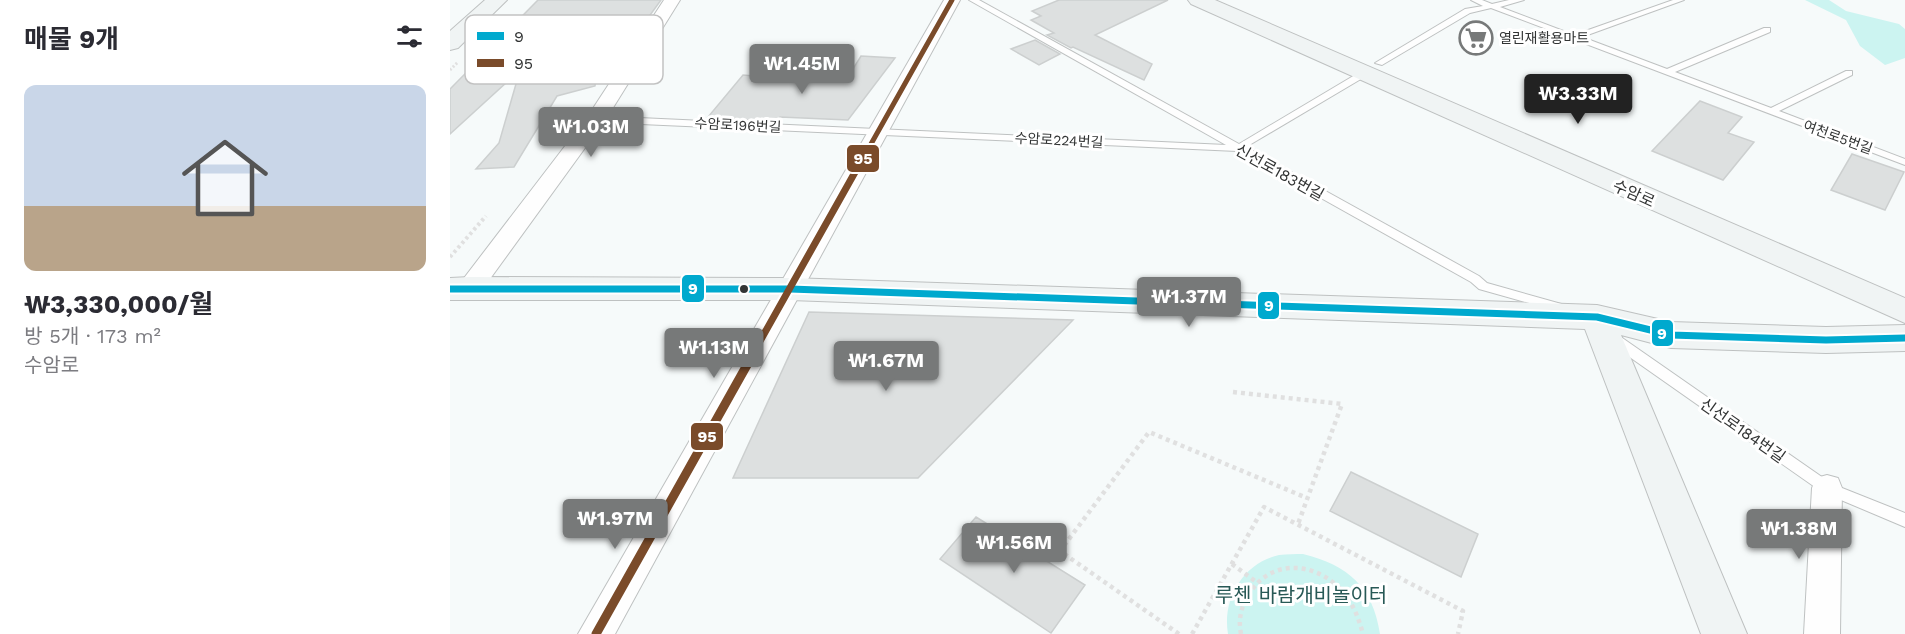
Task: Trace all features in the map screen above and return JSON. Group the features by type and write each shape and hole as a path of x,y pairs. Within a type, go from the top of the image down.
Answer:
{"street":[{"path":"468,15 484,0"},
{"path":"480,15 496,0"},
{"path":"662,15 672,0"},
{"path":"596,634 952,0"},
{"name":"수암로","path":"1198,0 1371,69 1905,290"},
{"name":"수암로","path":"1235,0 1371,69 1905,311"},
{"path":"450,31 465,17"},
{"path":"450,43 465,29"},
{"path":"457,296 596,119 618,84"},
{"path":"457,296 790,289 1597,317 1671,335 1827,340 1905,338"},
{"path":"1597,317 1724,634"},
{"path":"1822,634 1827,488"}],"lane":[{"name":"신선로183번길","path":"973,0 1475,279 1483,286 1597,317"},
{"name":"여천로5번길","path":"1474,0 1905,162"},
{"path":"1238,148 1468,11 1520,0"},
{"path":"1572,38 1680,0"},
{"path":"1666,73 1767,30"},
{"name":"여천로5번길","path":"1771,112 1849,73"},
{"name":"수암로196번길","path":"596,119 879,131"},
{"name":"수암로224번길","path":"879,131 1238,148"},
{"name":"신선로184번길","path":"1597,317 1625,348 1827,488 1905,520"}],"path":[{"path":"450,257 486,216"},
{"path":"1233,392 1342,404 1298,524"},
{"path":"1179,634 1060,552 1149,432 1307,498"},
{"path":"1192,634 1264,507 1463,611 1458,634"},
{"path":"1232,564 1255,581"},
{"path":"1241,634 1239,618 1255,581 1268,572 1297,567 1319,573 1330,579 1349,596 1360,620 1363,634"}],"green space":[{"path":"1805,0 1829,0 1846,11 1899,24 1905,29 1905,58 1885,65 1860,46 1846,20"},
{"name":"루첸 바람개비놀이터","path":"1303,554 1333,565 1356,580 1371,603 1380,634 1228,634 1228,608 1245,574 1266,559 1279,555"}],"building":[{"path":"538,0 661,0 650,15 523,15"},
{"path":"1059,0 1168,0 1095,35 1152,64 1144,80 1071,48 1047,35 1054,33 1031,20 1041,16 1032,11"},
{"path":"1035,40 1060,54 1039,65 1011,49"},
{"path":"861,56 895,58 848,120 780,117 778,121 765,121 708,117 743,75 779,78 780,76 848,77"},
{"path":"465,74 465,84 505,84 450,134 450,89"},
{"path":"516,84 595,84 595,86 557,96 514,167 476,169 499,143"},
{"path":"1700,101 1742,117 1728,133 1754,142 1723,180 1652,151"},
{"path":"1852,154 1904,172 1885,210 1831,190"},
{"path":"809,312 1073,320 918,478 733,478"},
{"path":"1351,472 1478,534 1461,577 1330,511"},
{"path":"976,517 1085,585 1051,633 940,559"}],"transit line":[{"name":"95","path":"596,634 952,0"},
{"name":"9","path":"450,289 790,289 1597,317 1671,335 1826,340 1905,338"}],"place":[{"name":"열린재활용마트","path":"1476,38"}]}
